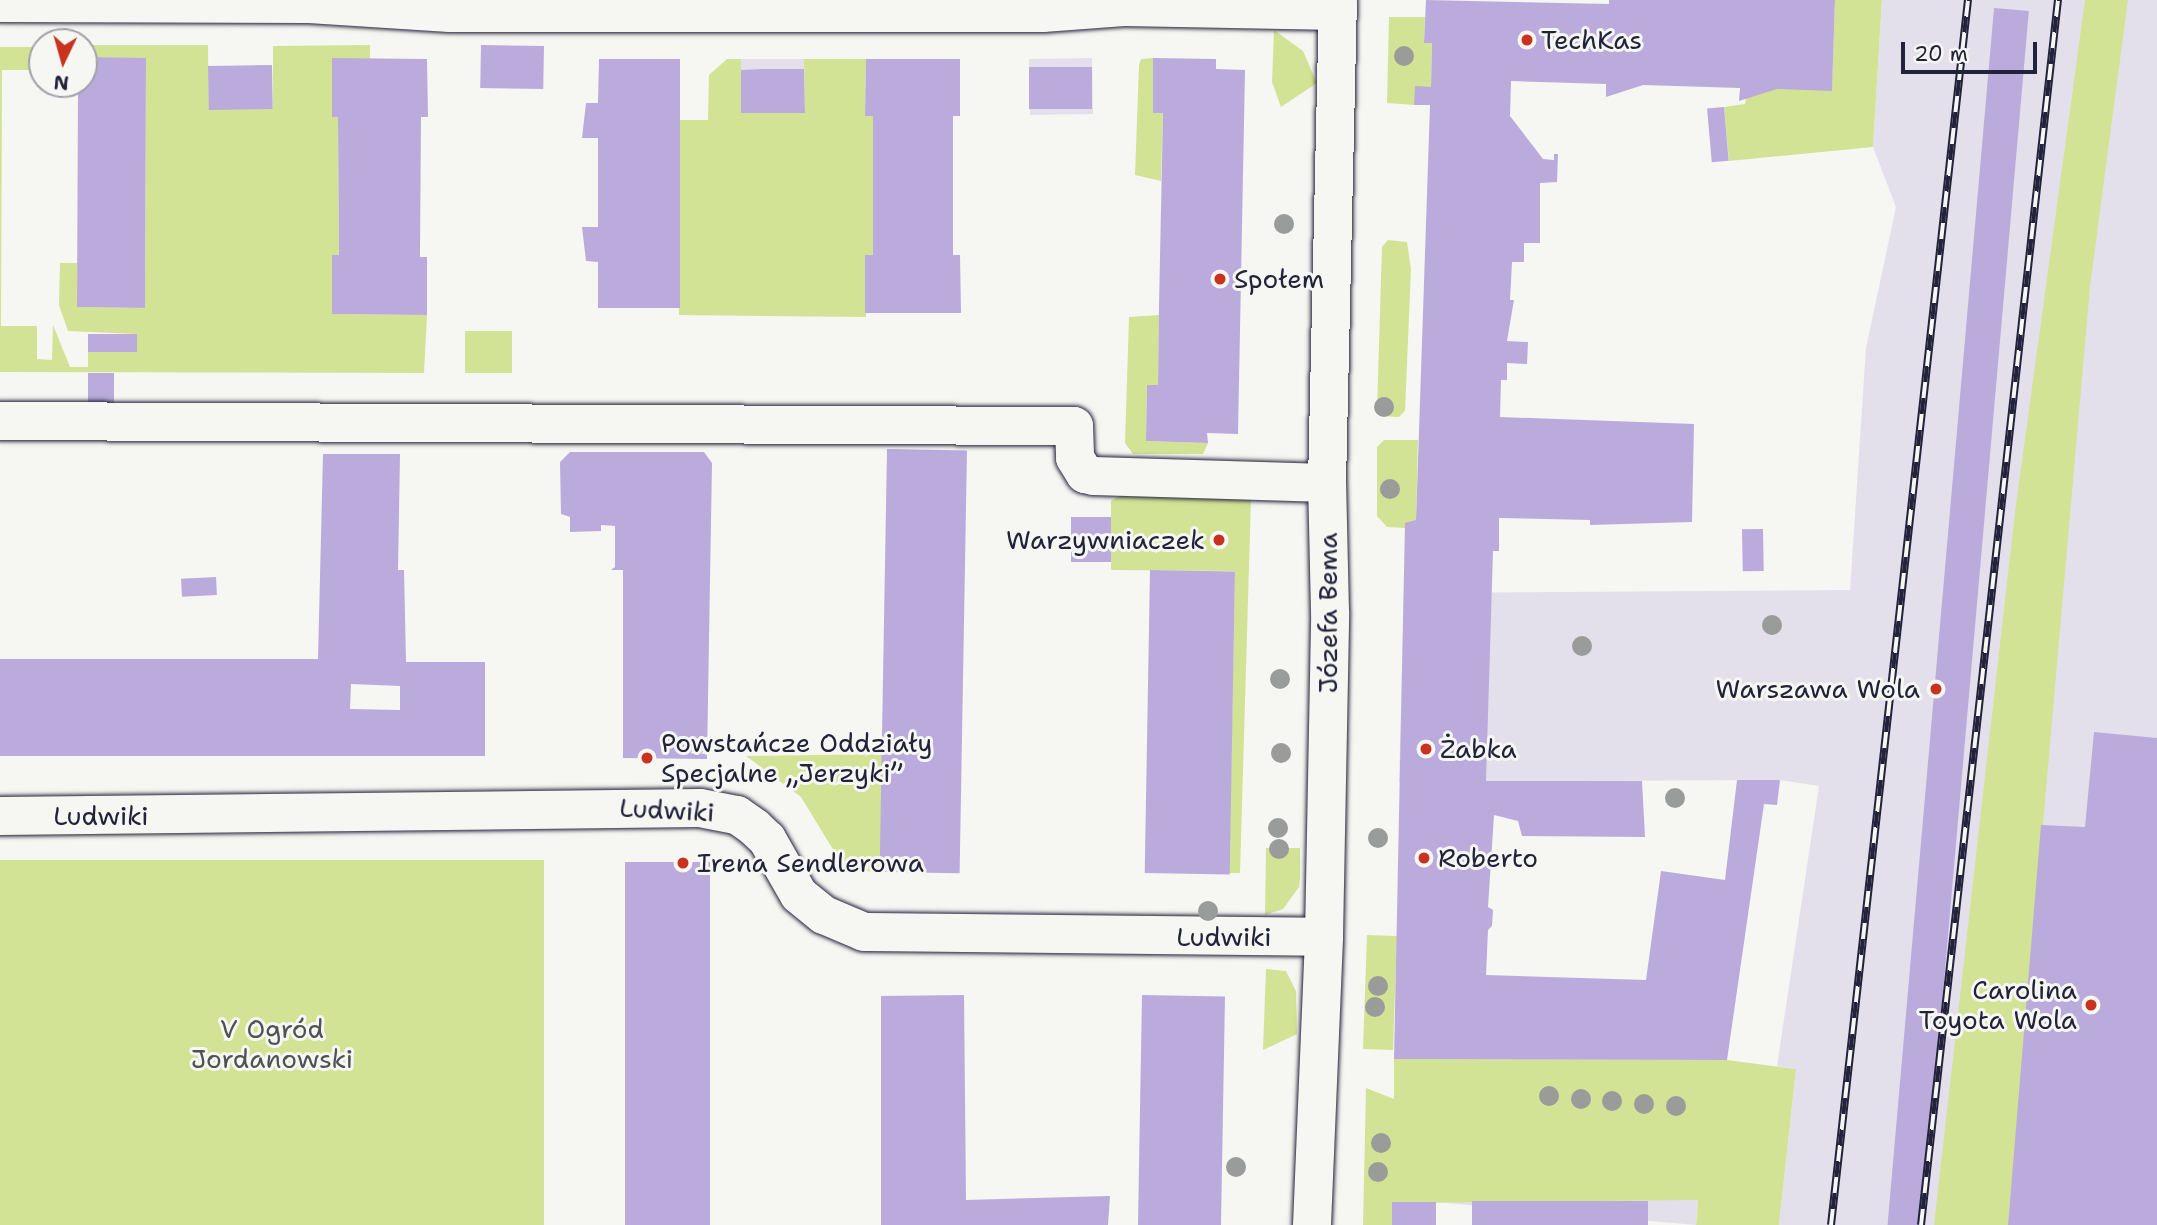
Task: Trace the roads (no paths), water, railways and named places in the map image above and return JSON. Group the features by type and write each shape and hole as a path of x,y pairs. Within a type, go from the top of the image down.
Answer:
{"street":[{"path":"0,3 309,4 450,13 1043,13 1124,7 1338,5"},
{"name":"Józefa Bema","path":"1312,1225 1324,937 1330,612 1327,483 1338,5"},
{"path":"0,421 1074,426 1075,458 1085,474 1327,483"},
{"name":"Ludwiki","path":"0,816 700,808 737,815 754,827 767,839 800,895 824,915 864,932 1324,937"}],"railway":[{"path":"1831,1225 1968,0"},
{"path":"1921,1225 2058,0"}],"place":[{"name":"TechKas","path":"1527,40"},
{"name":"Społem","path":"1220,279"},
{"name":"Warzywniaczek","path":"1219,540"},
{"name":"Warszawa Wola","path":"1936,689"},
{"name":"Żabka","path":"1426,749"},
{"name":"Powstańcze Oddziały Specjalne „Jerzyki”","path":"647,758"},
{"name":"Roberto","path":"1424,858"},
{"name":"Irena Sendlerowa","path":"683,863"},
{"name":"Carolina Toyota Wola","path":"2091,1005"}],"park label":[{"name":"V Ogród Jordanowski","path":"272,1044"}]}
